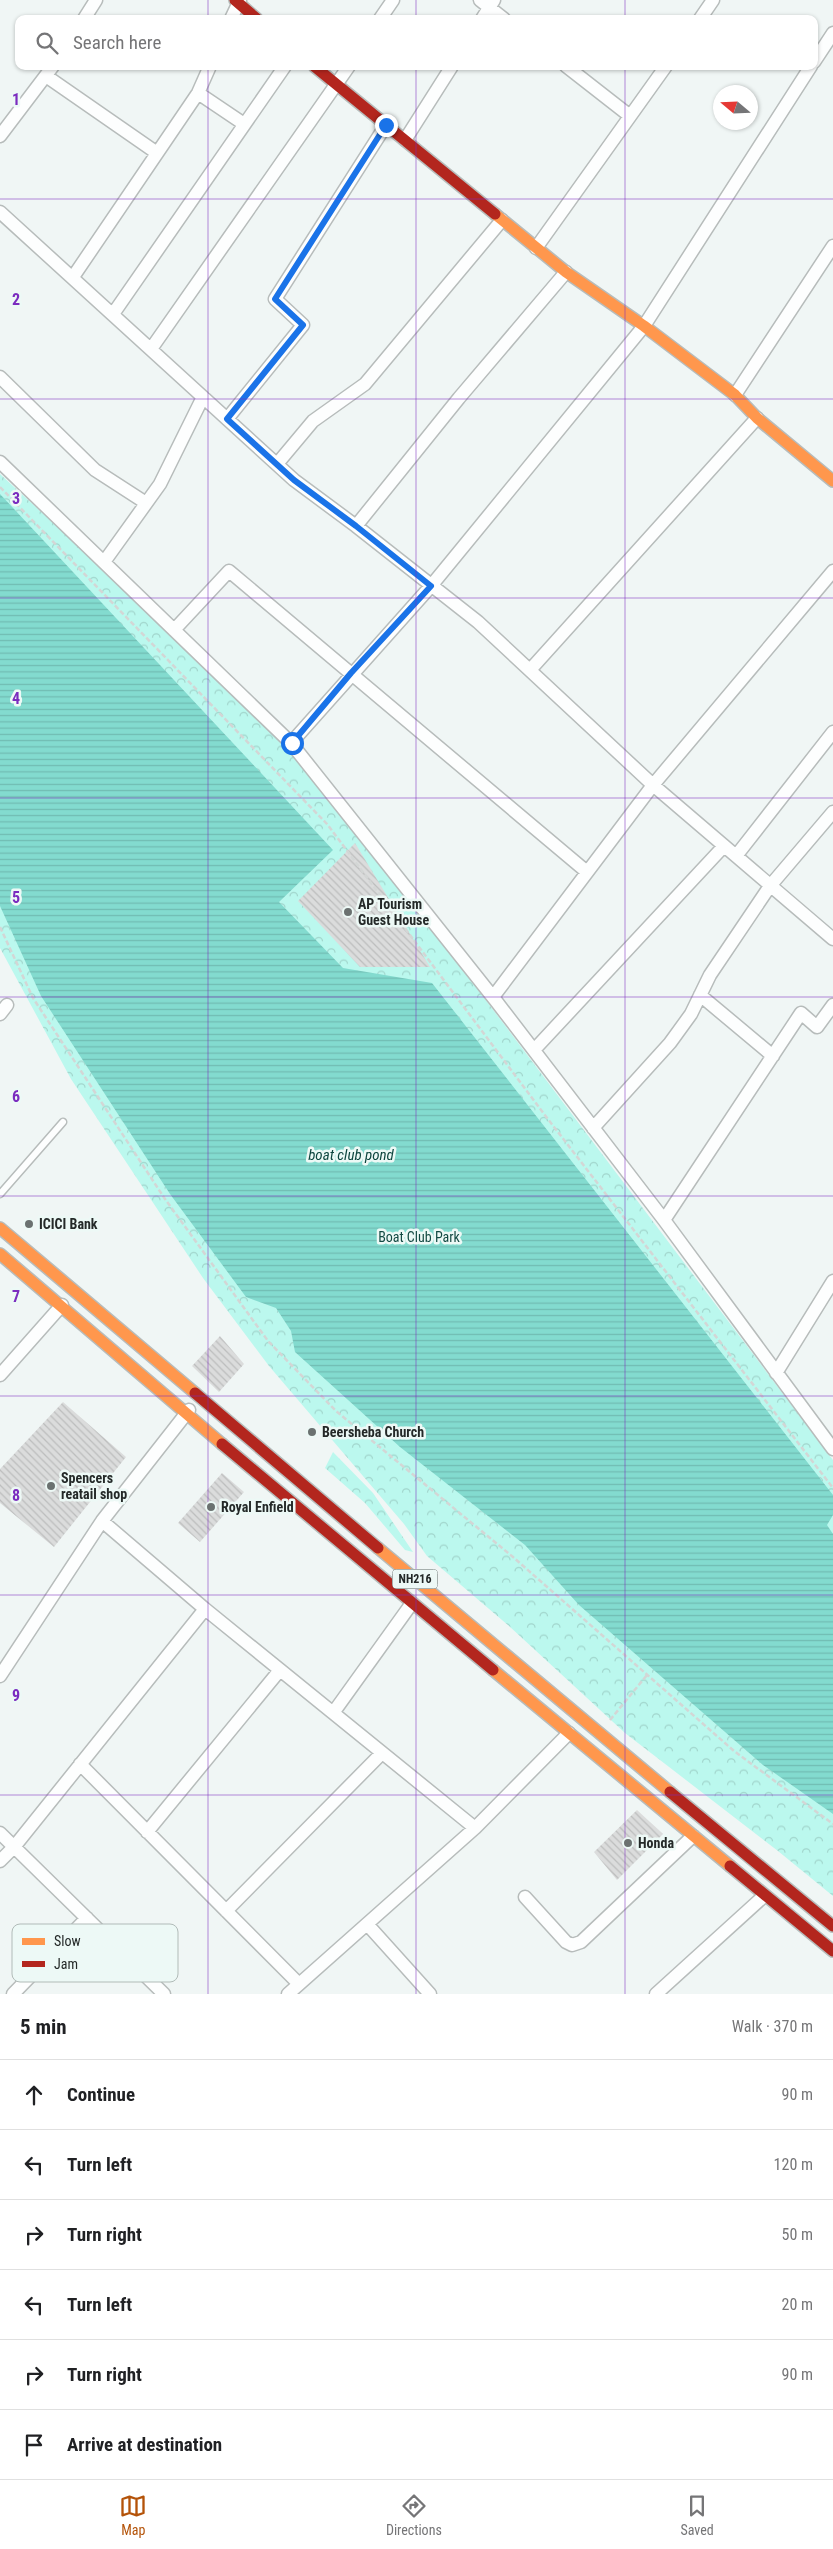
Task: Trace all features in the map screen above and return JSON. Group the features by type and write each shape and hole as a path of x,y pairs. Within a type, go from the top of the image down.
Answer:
{"main road":[{"path":"238,1 253,15"},
{"path":"319,70 566,272 644,326 734,395 757,418 833,481"},
{"name":"NH216","path":"0,1228 495,1647 833,1926"},
{"name":"NH216","path":"0,1254 62,1305 185,1414 764,1896 833,1951"}],"street":[{"path":"87,15 96,0"},
{"path":"383,15 393,0"},
{"path":"703,15 713,0"},
{"path":"233,15 238,1"},
{"path":"483,15 488,2 500,15"},
{"path":"818,56 833,33"},
{"path":"73,277 198,93 208,70"},
{"path":"113,314 282,70"},
{"path":"151,349 346,70"},
{"path":"405,140 449,70"},
{"path":"571,70 630,116"},
{"path":"536,248 663,70"},
{"path":"292,743 351,673 431,586 644,326 808,70"},
{"path":"0,136 49,71 157,153"},
{"path":"198,93 244,124"},
{"path":"227,419 303,325 275,299 386,125"},
{"path":"0,212 294,480 478,622 653,785 833,939"},
{"path":"276,464 313,421 365,384 502,220"},
{"path":"734,395 833,246"},
{"path":"356,526 459,398 566,272"},
{"path":"0,376 95,470 146,504"},
{"path":"104,562 160,484 203,397"},
{"path":"530,670 757,418"},
{"path":"0,462 292,743 493,996 664,1220 833,1448"},
{"path":"174,630 229,571 587,872"},
{"path":"493,996 653,785 833,571"},
{"path":"736,856 833,732"},
{"path":"593,1128 670,1043 731,943 770,886 833,812"},
{"path":"534,1050 724,846"},
{"path":"700,995 772,1056"},
{"path":"664,1220 801,1013 817,1027 833,1005"},
{"path":"776,1373 833,1281"},
{"path":"0,1375 62,1305"},
{"path":"0,1676 102,1521 185,1414 201,1398"},
{"path":"102,1521 205,1609 475,1828"},
{"path":"333,1713 412,1602"},
{"path":"0,1861 14,1847 205,1609"},
{"path":"148,1832 280,1670"},
{"path":"288,1994 475,1828 568,1732"},
{"path":"226,1910 382,1754"},
{"path":"80,1764 299,1984"},
{"path":"0,1833 92,1924"},
{"path":"525,1898 566,1942 572,1945 581,1942 693,1836"},
{"path":"656,1994 764,1896"},
{"path":"80,1924 86,1918"},
{"path":"367,1924 430,1994"},
{"path":"13,1994 25,1982"},
{"path":"152,1982 164,1994"}],"lane":[{"path":"0,1194 63,1122"}],"path":[{"path":"0,487 327,824 544,1114 833,1488"},
{"path":"0,928 33,998 166,1199 268,1341 336,1411 513,1557 734,1750 833,1824"},
{"path":"606,1724 647,1675"}],"green space":[{"name":"boat club pond","path":"0,474 277,729 485,999 833,1460 833,1896 625,1733 509,1626 427,1556 404,1524 269,1366 203,1278 71,1079 0,948"},
{"path":"333,1452 373,1493 413,1552 405,1550 365,1503 325,1468"}],"water":[{"name":"boat club pond","path":"0,494 333,850 279,902 343,968 432,983 833,1495 833,1515 827,1525 833,1534 833,1814 763,1765 579,1605 525,1545 400,1447 295,1352 291,1331 276,1308 246,1297 170,1194 41,996 0,906"}],"building":[{"name":"AP Tourism Guest House","path":"355,843 430,967 360,967 298,901"},
{"path":"220,1336 244,1364 219,1392 192,1366"},
{"name":"Spencers reatail shop","path":"63,1402 126,1457 54,1547 0,1503 0,1469"},
{"name":"Royal Enfield","path":"222,1473 244,1492 200,1542 178,1523"},
{"name":"Honda","path":"637,1810 663,1834 617,1880 594,1852"}],"traffic: slow":[{"path":"495,214 566,272 644,326 735,395 757,418 833,481"},
{"path":"0,1228 195,1393"},
{"path":"0,1254 222,1444"},
{"path":"378,1548 670,1792"},
{"path":"493,1670 730,1866"}],"traffic: jam":[{"path":"235,0 252,15"},
{"path":"319,70 495,214"},
{"path":"195,1393 378,1548"},
{"path":"222,1444 493,1670"},
{"path":"670,1792 833,1926"},
{"path":"730,1866 833,1951"}],"place":[{"name":"AP Tourism Guest House","path":"348,912"},
{"name":"ICICI Bank","path":"29,1224"},
{"name":"Beersheba Church","path":"312,1432"},
{"name":"Spencers reatail shop","path":"51,1486"},
{"name":"Royal Enfield","path":"211,1507"},
{"name":"Honda","path":"628,1843"}],"route":[{"path":"292,743 351,673 431,586 356,526 294,480 227,419 303,325 275,299 386,125"}],"park label":[{"name":"Boat Club Park","path":"419,1237"}]}
